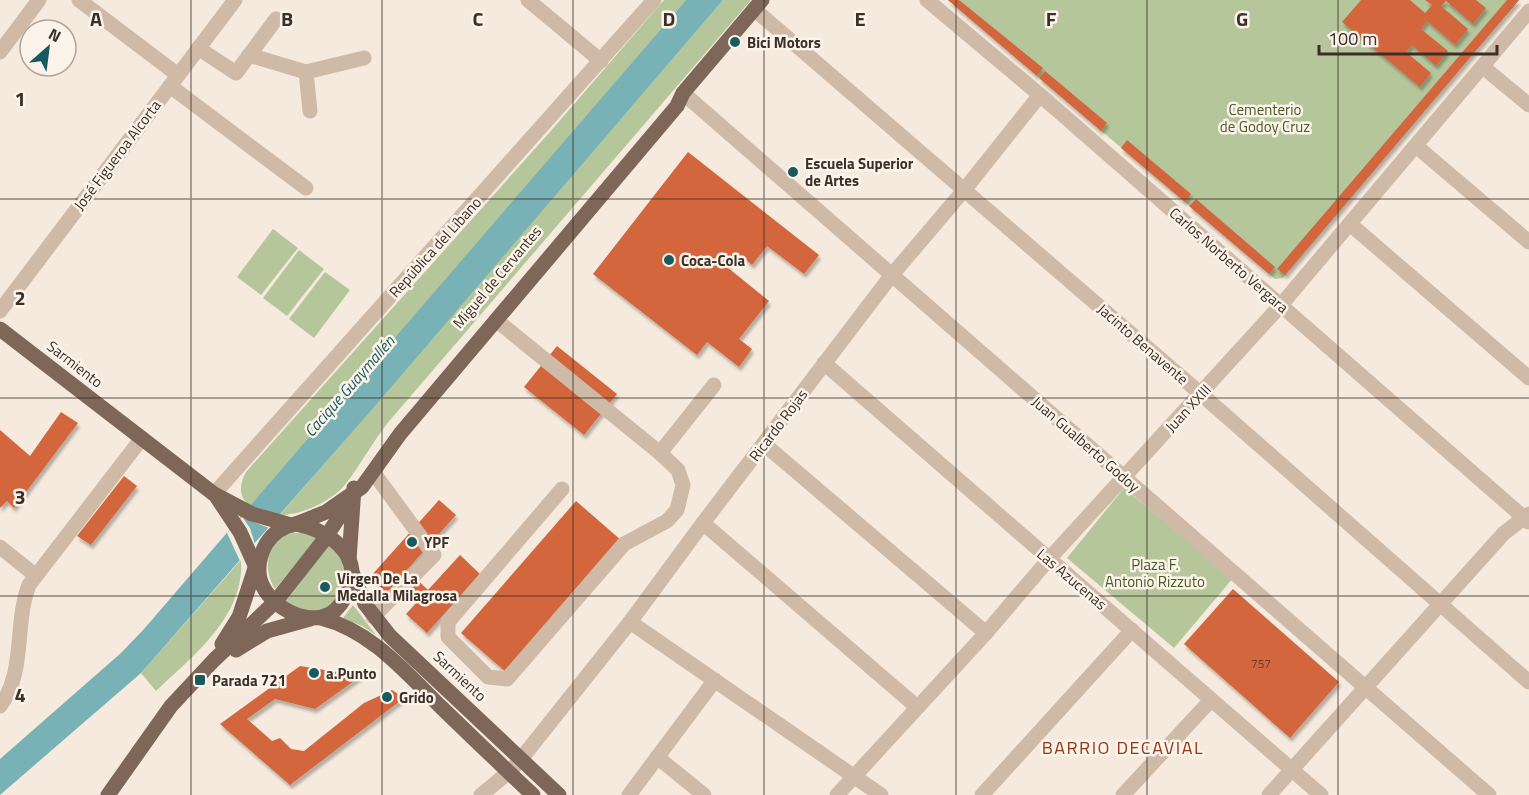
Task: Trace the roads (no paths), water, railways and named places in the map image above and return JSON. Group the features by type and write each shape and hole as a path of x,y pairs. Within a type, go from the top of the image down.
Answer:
{"main road":[{"name":"Miguel de Cervantes","path":"214,660 217,651 239,617 254,564 273,535 326,512 362,487 400,434 677,106 683,93 758,4"},
{"name":"Miguel de Cervantes","path":"214,660 223,659 267,631 315,618 337,609 346,598 351,584 355,483 389,432 671,100 683,93"},
{"name":"Sarmiento","path":"0,329 214,494 246,511 293,525"},
{"name":"Sarmiento","path":"214,494 235,524 264,587 276,601"},
{"name":"Miguel de Cervantes","path":"108,795 165,714 214,660 276,601 328,535 354,494"},
{"path":"293,525 311,527 328,535 336,542 351,566"},
{"name":"Sarmiento","path":"351,566 359,592 373,617 390,636 559,795"},
{"path":"276,601 291,612 341,624 367,638 403,669 532,795"}],"street":[{"path":"0,52 39,0"},
{"path":"79,0 306,188"},
{"name":"José Figueroa Alcorta","path":"0,311 235,0"},
{"path":"528,0 601,61"},
{"name":"República del Líbano","path":"214,494 654,0"},
{"name":"Carlos Norberto Vergara","path":"927,0 1040,95 1528,518"},
{"name":"Jacinto Benavente","path":"758,4 965,189 1529,682"},
{"name":"Juan XXIII","path":"837,795 1281,305 1529,11"},
{"path":"198,48 236,73 276,19"},
{"path":"249,54 306,72 364,58"},
{"path":"1483,67 1529,105"},
{"path":"306,72 310,111"},
{"name":"Juan Gualberto Godoy","path":"683,93 1489,795"},
{"name":"Ricardo Rojas","path":"481,795 521,759 630,622 891,276 965,189 1040,95"},
{"path":"1416,146 1529,242"},
{"path":"1350,224 1529,378"},
{"path":"496,320 660,453 678,470 683,485 676,510 667,521 624,544 507,679 488,676 447,638 448,621 562,489"},
{"name":"Las Azucenas","path":"824,363 1321,795"},
{"path":"660,453 714,385"},
{"path":"0,706 7,698 14,680 23,600 29,585 142,438"},
{"path":"764,444 986,633"},
{"path":"373,472 434,555 373,617"},
{"path":"1269,795 1504,533 1528,518"},
{"path":"703,523 918,707"},
{"path":"0,547 35,575"},
{"path":"630,622 881,795"},
{"path":"982,795 1132,630"},
{"path":"629,795 715,680"},
{"path":"1123,795 1211,700"},
{"path":"657,757 704,795"}],"water":[{"path":"686,0 723,0 381,399 141,673 0,795 0,759 121,653 144,629"}],"place":[{"name":"Bici Motors","path":"735,42"},
{"name":"Escuela Superior de Artes","path":"793,172"},
{"name":"Coca-Cola","path":"669,260"},
{"name":"YPF","path":"412,542"},
{"name":"Virgen De La Medalla Milagrosa","path":"325,587"},
{"name":"a.Punto","path":"314,673"},
{"name":"Parada 721","path":"200,680"},
{"name":"Grido","path":"387,697"}],"district":[{"name":"BARRIO DECAVIAL","path":"1123,747"}],"park label":[{"name":"Cementerio de Godoy Cruz","path":"1265,118"},
{"name":"Plaza F. Antonio Rizzuto","path":"1155,572"}],"water label":[{"name":"Cacique Guaymallén","path":"349,386"}]}
